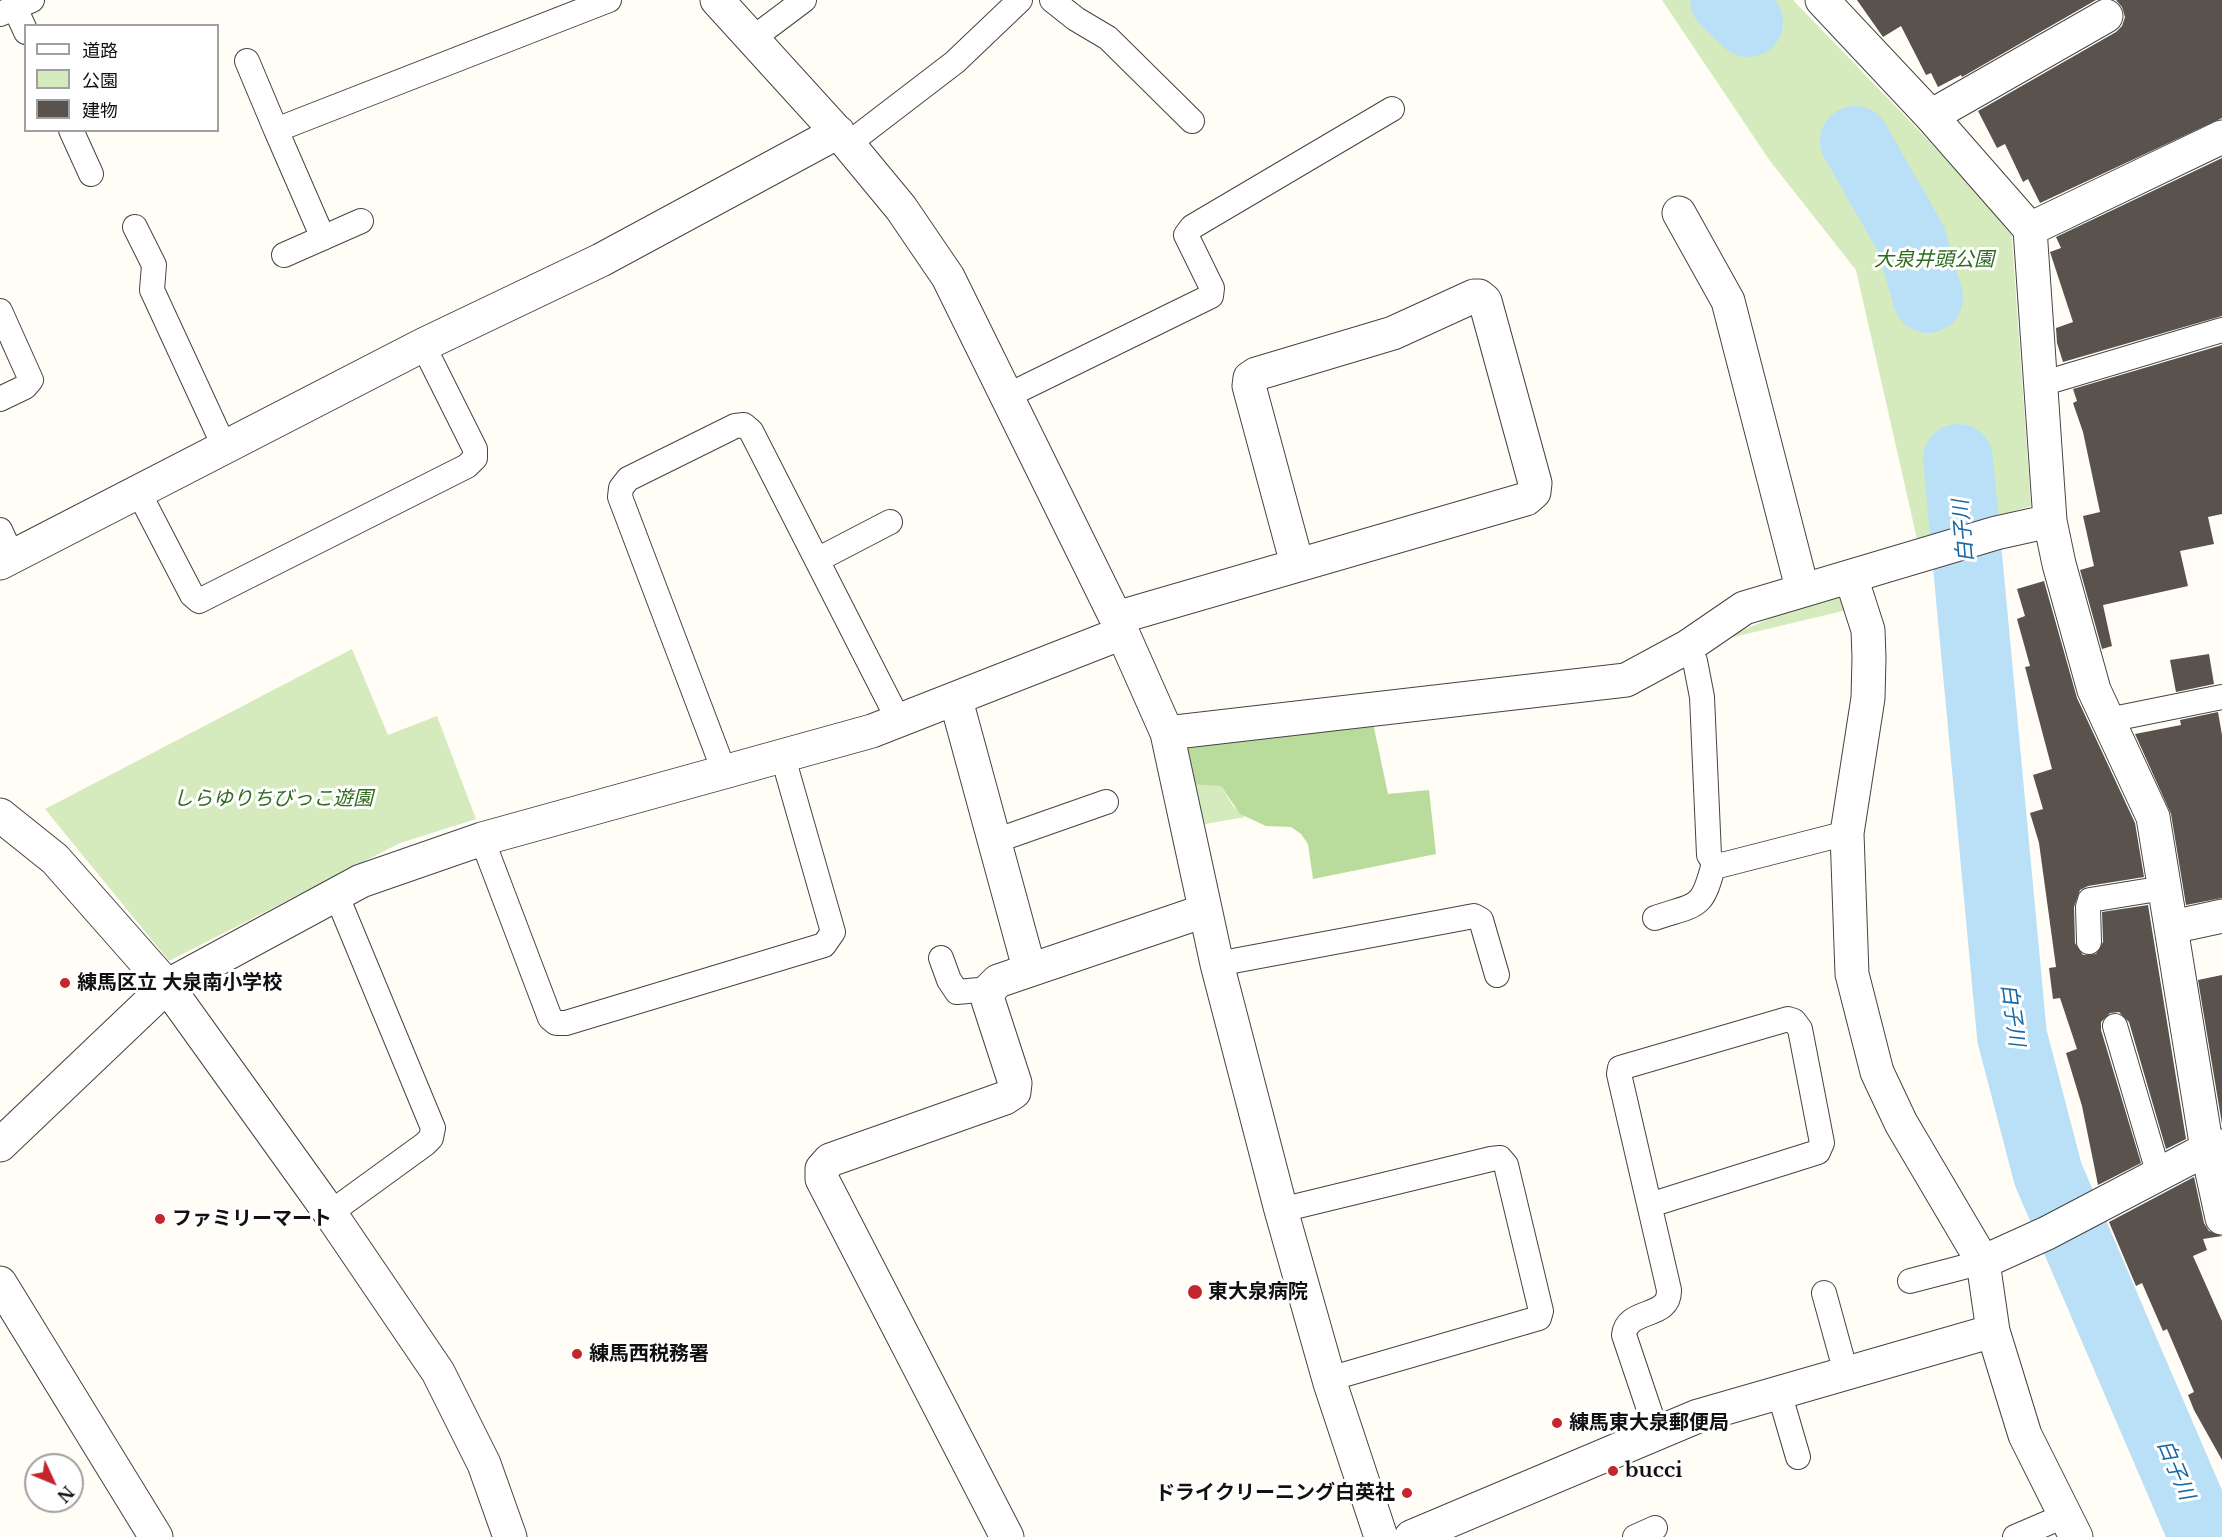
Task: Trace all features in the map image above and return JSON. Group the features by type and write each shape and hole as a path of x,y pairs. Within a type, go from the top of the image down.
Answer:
{"street":[{"path":"717,0 843,138 901,208 948,277 1009,396 1119,626 1167,733 1216,964 1281,1210 1329,1379 1381,1537"},
{"path":"1822,0 1931,116 2030,229 2050,521 2059,564 2094,690 2153,817 2164,888 2214,1148 2222,1218"},
{"path":"1931,116 2106,16"},
{"path":"2030,229 2222,137"},
{"path":"4,550 139,493 224,446 423,345 601,260 843,138"},
{"path":"1679,213 1728,301 1802,588"},
{"path":"0,1145 167,986 361,881 482,839 899,722 1119,626 1297,564 1526,499 1534,492 1535,483 1485,301 1479,296 1474,296 1393,333 1256,374 1250,378 1249,386 1297,564"},
{"path":"1167,733 1613,683 1637,674 1687,646 1738,610 1802,588 1851,577 1989,535 2050,521"},
{"path":"1851,577 1868,630 1869,658 1868,698 1847,833 1852,974 1877,1072 1900,1123 1983,1262 1993,1331 2025,1435 2070,1527"},
{"path":"956,699 1029,968"},
{"path":"0,815 55,859 167,986 330,1213 438,1372 484,1464 510,1537"},
{"path":"1007,1537 822,1179 822,1169 830,1160 1005,1098 1014,1092 1015,1083 988,999 990,988 998,981 1029,968 1204,911"},
{"path":"2172,927 2222,916"},
{"path":"1983,1262 2214,1148"},
{"path":"0,1283 156,1537"},
{"path":"1411,1537 1698,1416 1993,1331"}],"lane":[{"path":"276,130 609,0"},
{"path":"752,39 804,0"},
{"path":"843,138 955,62 1020,0"},
{"path":"1053,0 1076,19 1108,38 1192,121"},
{"path":"16,7 24,27"},
{"path":"247,61 323,238"},
{"path":"1009,396 1211,296 1212,288 1186,235 1192,227 1392,109"},
{"path":"72,132 91,174"},
{"path":"284,255 361,221"},
{"path":"135,227 154,265 152,290 224,446"},
{"path":"0,310 31,380 25,387 0,399"},
{"path":"2041,384 2222,330"},
{"path":"139,493 192,595 199,601 467,466 475,458 475,449 423,345"},
{"path":"724,771 620,497 621,488 628,479 735,426 744,425 751,431 899,722"},
{"path":"817,560 890,522"},
{"path":"1687,646 1695,661 1702,697 1709,855 1714,863 1722,865 1847,833"},
{"path":"2108,720 2222,698"},
{"path":"482,839 550,1018 556,1023 566,1023 824,945 830,940 833,932 782,754"},
{"path":"995,841 1106,802"},
{"path":"1655,918 1700,901 1706,895 1714,863"},
{"path":"2089,942 2088,907 2090,900 2164,888"},
{"path":"330,1213 425,1144 431,1138 433,1128 336,894"},
{"path":"1216,964 1474,916 1481,920 1485,929 1497,975"},
{"path":"941,958 949,980 957,992 990,988"},
{"path":"1650,1205 1818,1152 1822,1143 1800,1029 1794,1021 1788,1019 1620,1068 1619,1074 1650,1205 1669,1299 1663,1308 1630,1320 1625,1326 1624,1335 1657,1433"},
{"path":"2115,1026 2159,1175"},
{"path":"1281,1210 1491,1159 1500,1158 1506,1165 1542,1311 1539,1318 1329,1379"},
{"path":"1910,1281 1983,1262"},
{"path":"1824,1293 1846,1373"},
{"path":"1779,1392 1798,1457"},
{"path":"2015,1537 2070,1527"}],"green space":[{"name":"大泉井頭公園","path":"1662,0 1793,0 2011,226 2031,506 1917,539 1856,270 1770,161"},
{"path":"1838,590 1847,610 1717,641"},
{"name":"しらゆりちびっこ遊園","path":"352,649 388,735 437,716 476,819 400,843 169,961 45,809"},
{"path":"1373,723 1388,794 1429,790 1436,854 1313,879 1308,844 1301,834 1291,827 1266,826 1240,814 1221,786 1188,784 1184,752 1197,739"},
{"path":"1202,783 1221,786 1233,806 1245,817 1200,825 1188,784"}],"building":[{"path":"1857,0 2096,0 1962,77 1961,75 1938,87 1931,73 1926,75 1901,26 1883,37"},
{"path":"2116,0 2222,0 2222,118 2040,203 2028,179 2023,182 2005,144 1997,148 1978,111 2116,32 2122,26 2125,17 2122,7"},
{"path":"2222,158 2222,316 2063,362 2057,343 2056,328 2073,322 2050,252 2061,248 2056,237"},
{"path":"2222,345 2222,514 2208,517 2214,544 2180,551 2188,586 2103,605 2112,646 2102,649 2080,570 2094,566 2083,516 2100,512 2083,432 2073,403 2077,401 2073,389"},
{"path":"2044,581 2077,698 2135,823 2144,877 2088,886 2080,890 2074,907 2075,943 2083,955 2096,954 2103,942 2102,912 2148,905 2186,1139 2166,1149 2129,1022 2119,1012 2110,1013 2101,1022 2101,1030 2141,1163 2098,1185 2082,1106 2066,1053 2077,1049 2060,998 2053,999 2049,968 2056,967 2039,843 2030,813 2043,809 2033,775 2052,769 2025,667 2030,666 2017,619 2025,616 2017,589"},
{"path":"2209,654 2214,684 2176,692 2170,660"},
{"path":"2218,712 2222,735 2222,898 2186,905 2171,814 2135,734 2181,725 2180,720"},
{"path":"2222,975 2222,1124 2198,980"},
{"path":"2194,1177 2204,1223 2209,1231 2222,1236 2203,1239 2207,1250 2193,1256 2222,1321 2222,1460 2194,1410 2188,1395 2194,1392 2167,1329 2163,1331 2142,1283 2136,1286 2109,1222"}],"waterway":[{"name":"白子川","path":"1725,0 1748,22"},
{"name":"白子川","path":"1855,141 1911,239 1928,298"},
{"name":"白子川","path":"1958,459 2012,1036 2048,1174 2204,1537"}],"place":[{"name":"練馬区立 大泉南小学校","path":"65,983"},
{"name":"ファミリーマート","path":"160,1219"},
{"name":"東大泉病院","path":"1195,1292"},
{"name":"練馬西税務署","path":"577,1354"},
{"name":"練馬東大泉郵便局","path":"1557,1423"},
{"name":"bucci","path":"1613,1471"},
{"name":"ドライクリーニング白英社","path":"1407,1493"}]}
